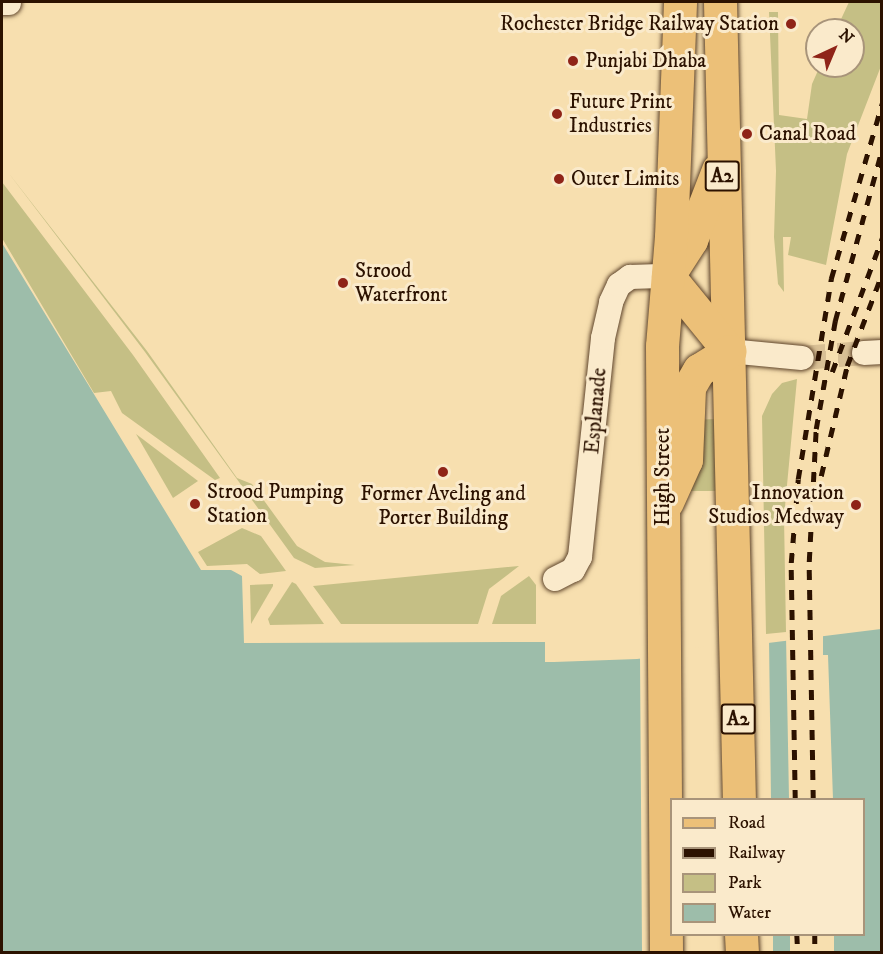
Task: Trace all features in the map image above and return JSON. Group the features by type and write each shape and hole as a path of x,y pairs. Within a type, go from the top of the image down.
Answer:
{"main road":[{"name":"High Street","path":"666,952 662,346 668,276 680,2"},
{"name":"A2","path":"720,2 721,160 729,351 739,798"},
{"name":"A2","path":"668,276 691,240 721,160"},
{"path":"668,276 729,351"},
{"name":"A2","path":"663,509 686,462 688,387 699,370 729,351"},
{"path":"741,936 742,952"}],"street":[{"name":"Esplanade","path":"555,579 571,572 580,557 603,338 611,302 620,284 630,277 668,276"},
{"path":"729,351 802,358"}],"green space":[{"path":"849,2 881,2 881,66 847,154 826,265 788,255 791,237 783,237 784,292 778,284 774,237 776,171 769,12 778,12 779,115 807,119 815,78 865,78 865,18 842,18"},
{"path":"7,171 147,351 237,478 252,484 297,546 325,562 355,565 315,568 294,558 145,352"},
{"path":"2,182 133,355 220,478 215,480 122,413 111,391 94,393 2,238"},
{"path":"797,379 784,517 786,632 766,634 762,416 772,394 782,383"},
{"path":"716,419 718,491 683,491 691,420"},
{"path":"136,434 198,481 173,498"},
{"path":"242,528 261,536 286,571 260,574 247,564 207,566 198,552"},
{"path":"519,566 489,589 478,624 341,624 313,586"},
{"path":"529,576 536,585 536,624 492,624 501,596"},
{"path":"292,582 296,584 324,624 270,625 268,619"},
{"path":"273,584 273,586 251,624 250,585"}],"water":[{"path":"2,243 201,570 231,570 242,576 244,643 545,642 545,662 554,662 637,659 881,629 881,952 2,952"}],"pier":[{"path":"823,632 823,655 828,655 833,798 789,798 786,636"},
{"path":"769,638 771,798 670,798 670,936 773,936 773,952 642,952 640,655"},
{"path":"790,936 834,936 834,952 790,952"}],"tunnel":[{"path":"802,358 864,353"}],"railway":[{"path":"795,798 791,563 798,479 831,279 882,103"},
{"path":"813,798 809,562 816,429 835,321 882,149"},
{"path":"832,372 882,238"},
{"path":"821,476 847,366 882,274"},
{"path":"797,936 798,952"},
{"path":"815,936 815,952"}],"place":[{"name":"Rochester Bridge Railway Station","path":"791,24"},
{"name":"Punjabi Dhaba","path":"573,61"},
{"name":"Future Print Industries","path":"557,114"},
{"name":"Canal Road","path":"747,134"},
{"name":"Outer Limits","path":"559,179"},
{"name":"Strood Waterfront","path":"343,283"},
{"name":"Former Aveling and Porter Building","path":"443,472"},
{"name":"Strood Pumping Station","path":"195,504"},
{"name":"Innovation Studios Medway","path":"856,505"}]}
